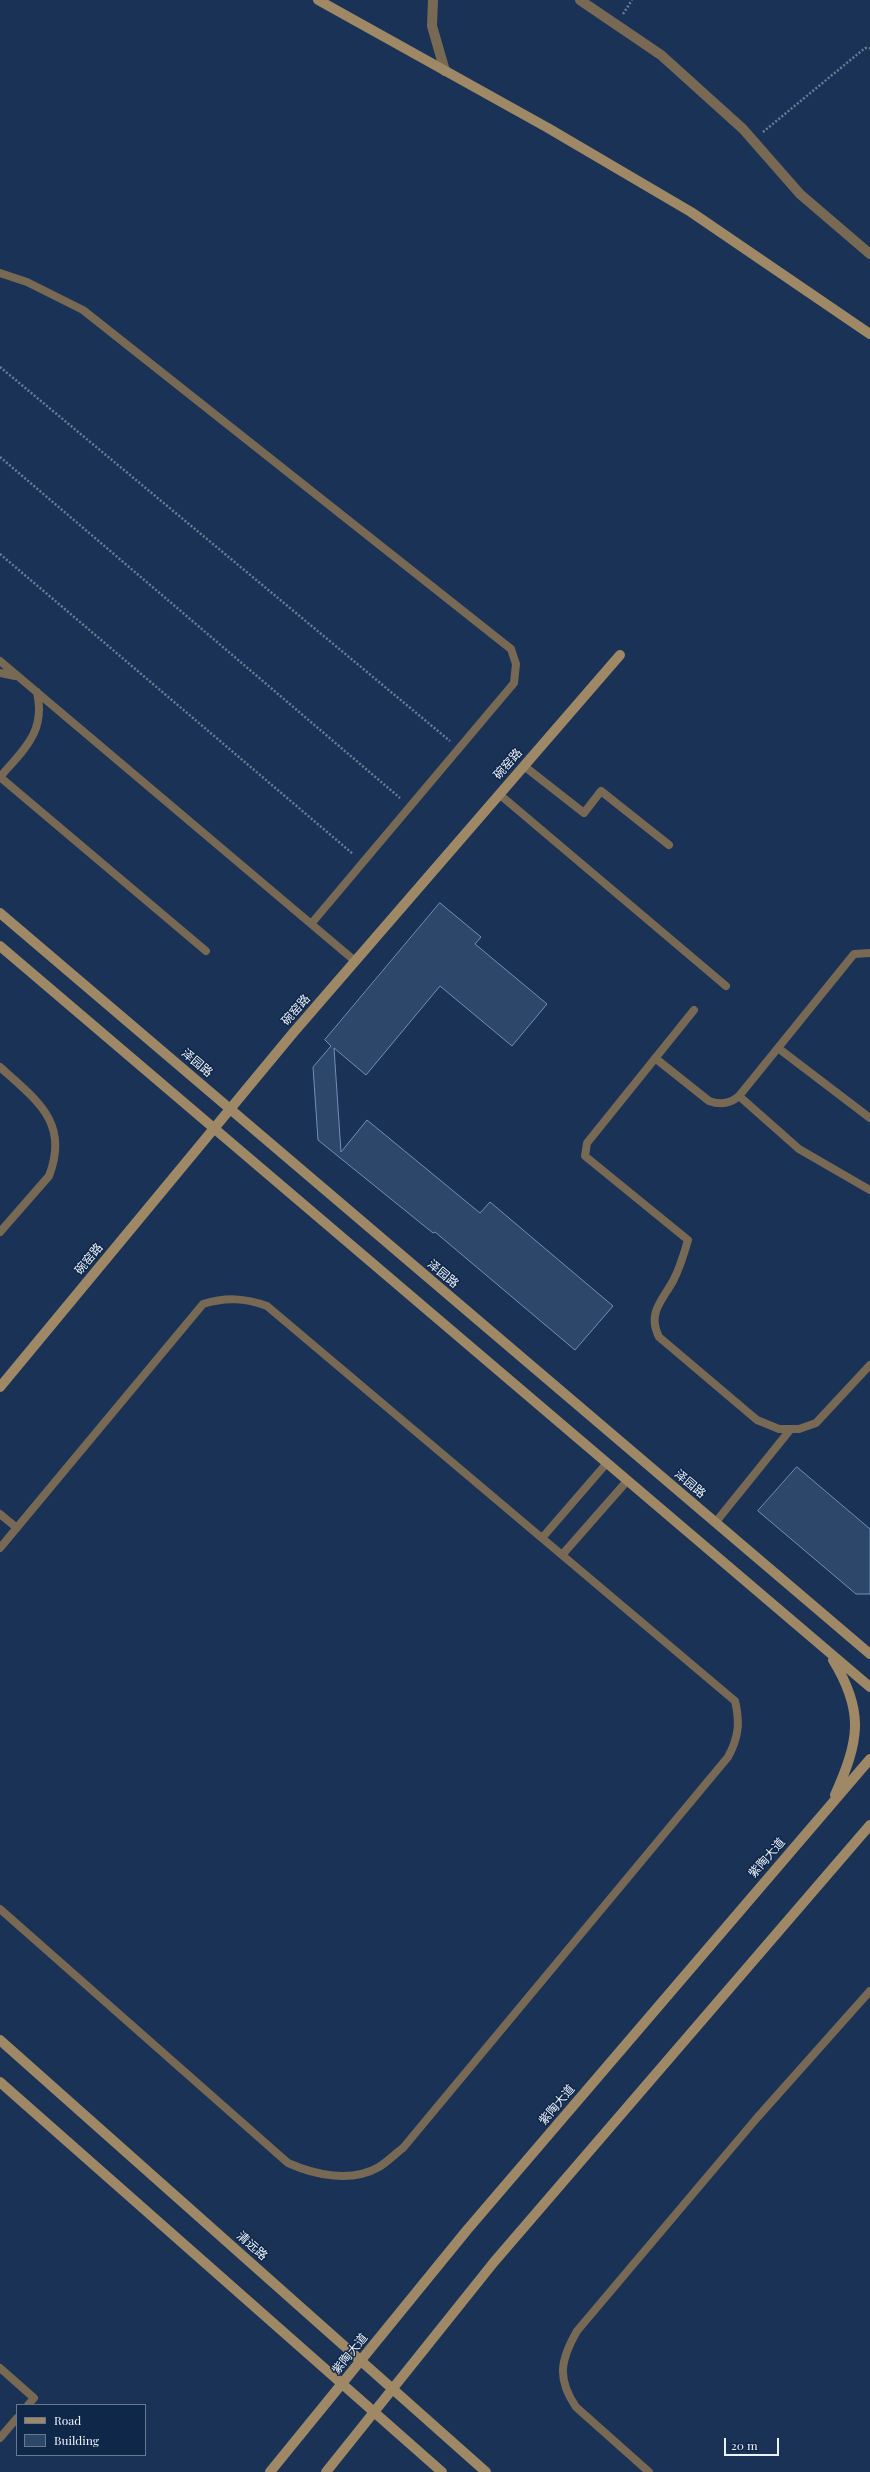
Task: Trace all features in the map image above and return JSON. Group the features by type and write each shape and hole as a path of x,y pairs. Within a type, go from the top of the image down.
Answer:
{"street":[{"path":"318,0 548,128 691,212 870,334"},
{"path":"433,0 432,26 445,71"},
{"path":"580,0 662,55 753,140 800,194 870,254"},
{"name":"碗窑路","path":"0,1387 230,1109 355,961 620,655"},
{"name":"泽园路","path":"0,913 870,1654"},
{"path":"0,946 606,1464 870,1687"},
{"path":"854,1640 870,1644"},
{"path":"828,1653 850,1692 856,1721 855,1735 848,1766 831,1804"},
{"name":"紫陶大道","path":"270,2472 467,2230 870,1760"},
{"path":"326,2472 494,2262 870,1825"},
{"name":"清远路","path":"0,2040 486,2472"},
{"path":"0,2082 442,2472"}],"lane":[{"path":"0,273 35,285 83,310 232,430 511,649 516,664 514,683 311,924"},
{"path":"0,661 355,961"},
{"path":"0,673 18,677"},
{"path":"36,692 40,717 35,733 31,741 0,777 206,951"},
{"path":"524,766 584,813 601,791 668,845"},
{"path":"499,794 726,986"},
{"path":"655,1058 709,1102 727,1103 739,1096 854,954 870,953"},
{"path":"694,1010 586,1144 585,1156 688,1240 681,1264 654,1312 654,1325 659,1337 757,1420 779,1429 790,1430 816,1423 870,1365"},
{"path":"778,1048 870,1118"},
{"path":"0,1067 40,1103 54,1132 56,1154 49,1176 0,1232"},
{"path":"739,1096 799,1149 870,1190"},
{"path":"0,1548 203,1304 222,1300 241,1299 267,1306 735,1701 738,1718 737,1737 728,1757 408,2142 378,2168 353,2175 327,2175 314,2173 288,2163 0,1910"},
{"path":"715,1523 790,1430"},
{"path":"542,1538 606,1464"},
{"path":"562,1555 626,1481"},
{"path":"0,1514 17,1528"},
{"path":"649,2472 576,2407 568,2397 562,2374 566,2350 578,2331 756,2119 870,1991"},
{"path":"0,2368 34,2398 29,2404"},
{"path":"0,2438 16,2419"}],"path":[{"path":"753,140 864,48 870,48"},
{"path":"0,367 459,749"},
{"path":"0,457 410,807"},
{"path":"0,554 363,863"}],"building":[{"path":"440,903 481,937 475,944 547,1004 512,1046 440,986 366,1075 334,1048 341,1152 367,1120 480,1213 490,1202 613,1306 575,1350 435,1232 433,1233 318,1140 313,1067 331,1046 325,1040"},
{"path":"797,1467 870,1529 870,1594 856,1594 758,1511"}]}
